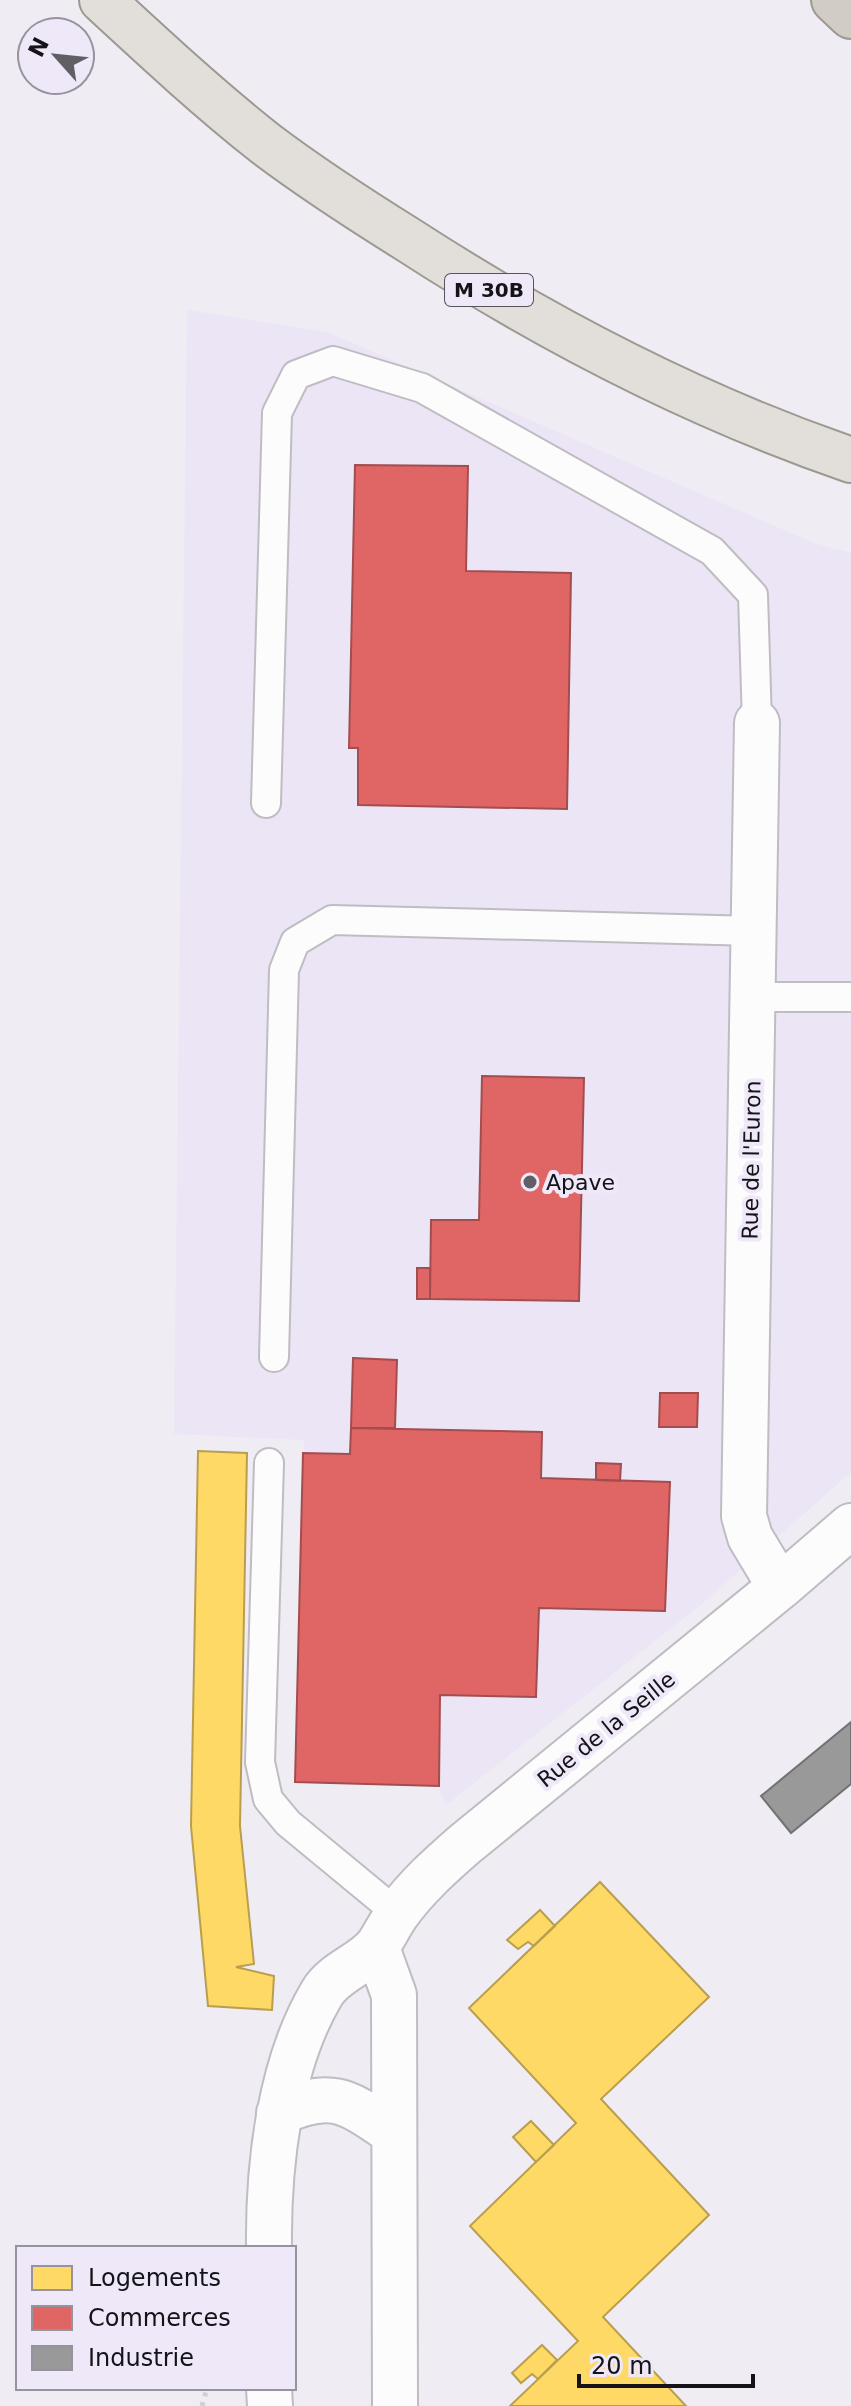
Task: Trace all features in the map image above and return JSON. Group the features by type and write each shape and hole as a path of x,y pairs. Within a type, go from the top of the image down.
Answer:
{"highway":[{"path":"834,0 851,16"}],"main road":[{"name":"M 30B","path":"102,0 267,144 365,213 464,276 668,386 772,433 851,460"}],"street":[{"name":"Rue de l'Euron","path":"757,723 744,1516 750,1537 780,1587"},
{"name":"Rue de la Seille","path":"269,2246 279,2113 294,2058 324,1989 387,1930 430,1875 465,1844 851,1526"},
{"path":"387,1930 394,1995 395,2406"},
{"path":"279,2113 324,2098 341,2101 394,2133"}],"lane":[{"path":"266,803 277,413 296,375 333,361 422,388 712,551 753,595 757,723"},
{"path":"274,1357 284,970 295,942 332,920 755,931"},
{"path":"754,997 851,997"},
{"path":"269,1463 260,1762 268,1799 387,1930"}],"shaded area":[{"path":"187,310 327,332 814,543 851,553 851,1472 703,1603 446,1805 438,1786 295,1782 304,1440 174,1434"}],"building: Logements":[{"path":"198,1451 247,1453 240,1826 254,1964 236,1967 274,1976 272,2010 208,2006 191,1826"},
{"path":"600,1882 709,1997 601,2099 709,2215 603,2317 686,2406 510,2406 578,2341 470,2226 576,2123 469,2008"},
{"path":"540,1910 555,1926 534,1946 528,1942 518,1949 507,1940"},
{"path":"531,2121 554,2145 536,2162 513,2137"},
{"path":"542,2345 557,2360 538,2379 532,2374 521,2383 512,2373"}],"building: Commerces":[{"path":"355,465 468,466 466,571 571,573 567,809 358,805 358,748 349,748"},
{"name":"Apave","path":"482,1076 584,1078 579,1301 430,1299 431,1220 479,1220"},
{"path":"417,1268 430,1268 430,1299 417,1299"},
{"path":"353,1358 397,1360 395,1428 351,1428"},
{"path":"660,1393 698,1393 697,1427 659,1427"},
{"path":"351,1428 542,1432 541,1478 670,1482 665,1611 539,1608 536,1697 440,1695 439,1786 295,1782 303,1453 350,1454"},
{"path":"596,1463 621,1464 620,1481 596,1480"}],"building: Industrie":[{"path":"851,1722 851,1784 791,1833 761,1796"}],"place":[{"name":"Apave","path":"530,1182"}]}
